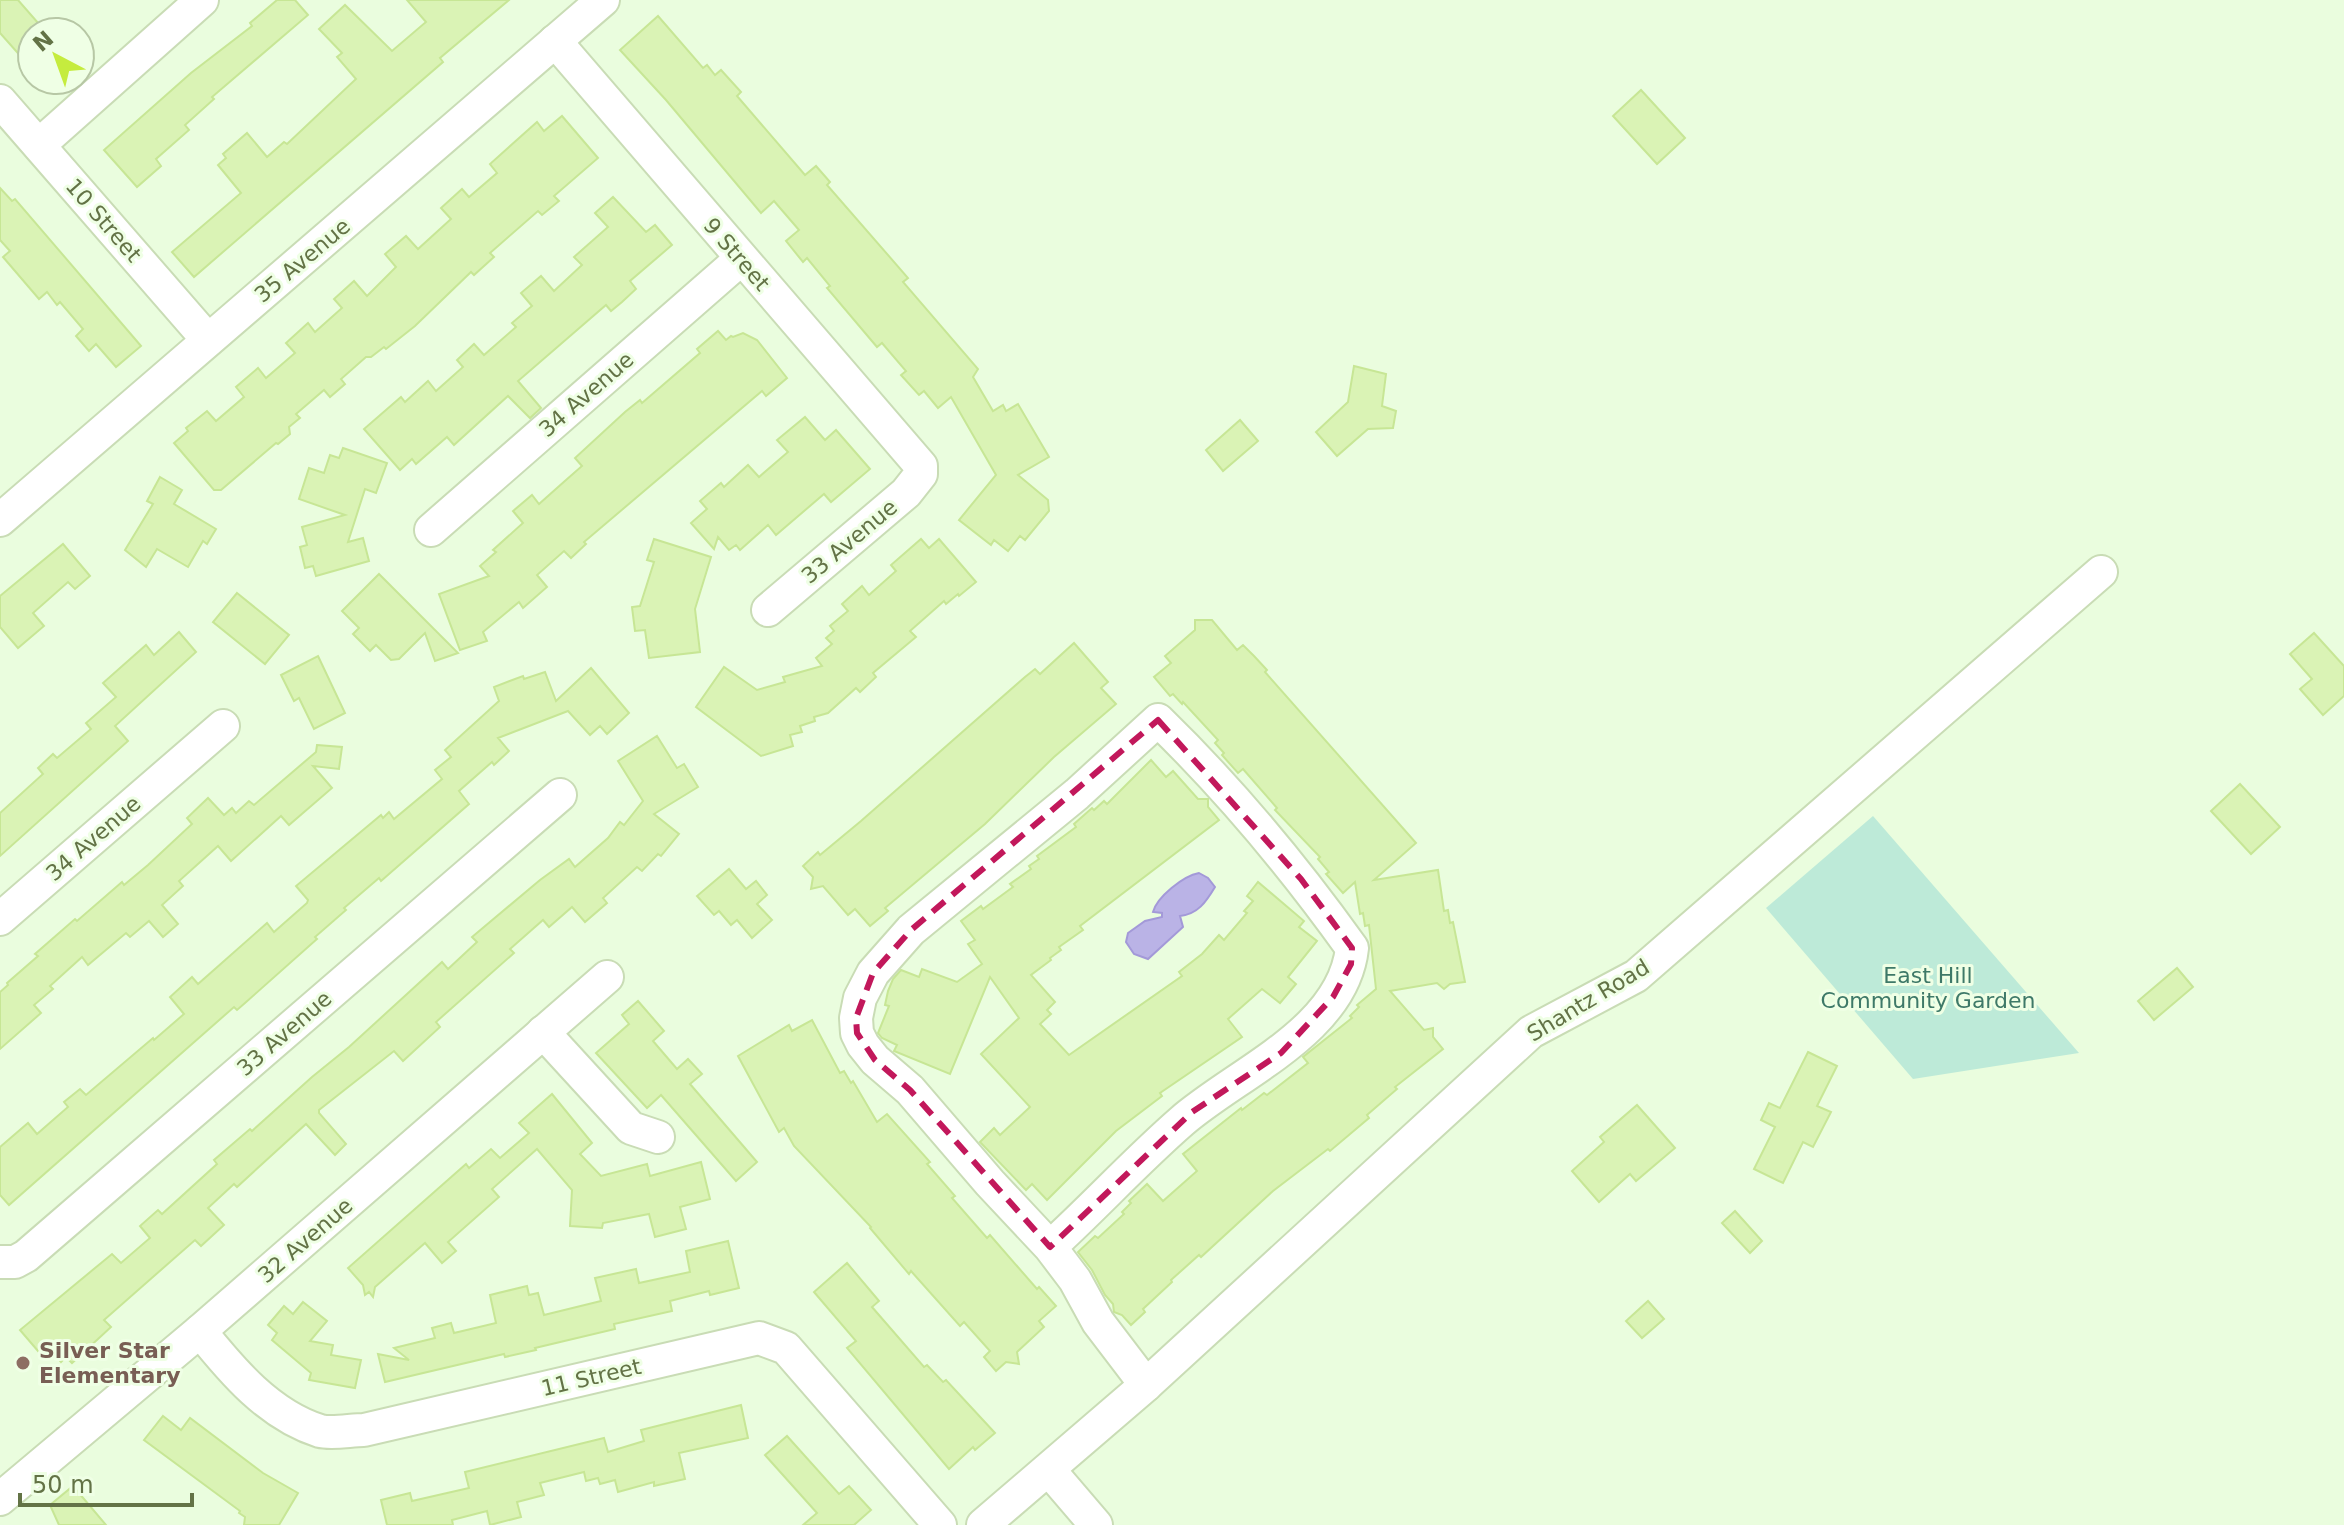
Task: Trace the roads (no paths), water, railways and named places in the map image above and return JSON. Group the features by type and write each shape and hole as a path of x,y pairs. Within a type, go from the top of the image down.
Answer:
{"street":[{"path":"39,145 202,0"},
{"name":"35 Avenue","path":"0,520 603,0"},
{"name":"9 Street","path":"555,41 921,466"},
{"name":"10 Street","path":"0,101 208,340"},
{"name":"34 Avenue","path":"431,530 741,259"},
{"name":"33 Avenue","path":"768,610 906,493 921,474 921,466"},
{"name":"Shantz Road","path":"983,1525 1146,1385 1531,1032 1636,976 2101,572"},
{"path":"1050,1247 1192,1112 1281,1053 1333,997 1351,964 1352,948 1301,879 1194,755 1158,720 1077,794 911,930 873,973 860,998 857,1033 875,1060 910,1090 1050,1247 1075,1280 1098,1322 1146,1385"},
{"name":"34 Avenue","path":"0,919 223,726"},
{"name":"33 Avenue","path":"2,1263 26,1256 560,795"},
{"name":"32 Avenue","path":"0,1499 200,1331 607,977"},
{"path":"543,1032 631,1128 658,1137"},
{"name":"11 Street","path":"200,1331 237,1375 279,1412 322,1432 364,1430 759,1338 786,1348 940,1525"},
{"path":"1049,1470 1096,1525"}],"place":[{"name":"Silver Star Elementary","path":"23,1363"}],"park label":[{"name":"East Hill Community Garden","path":"1928,988"}]}
